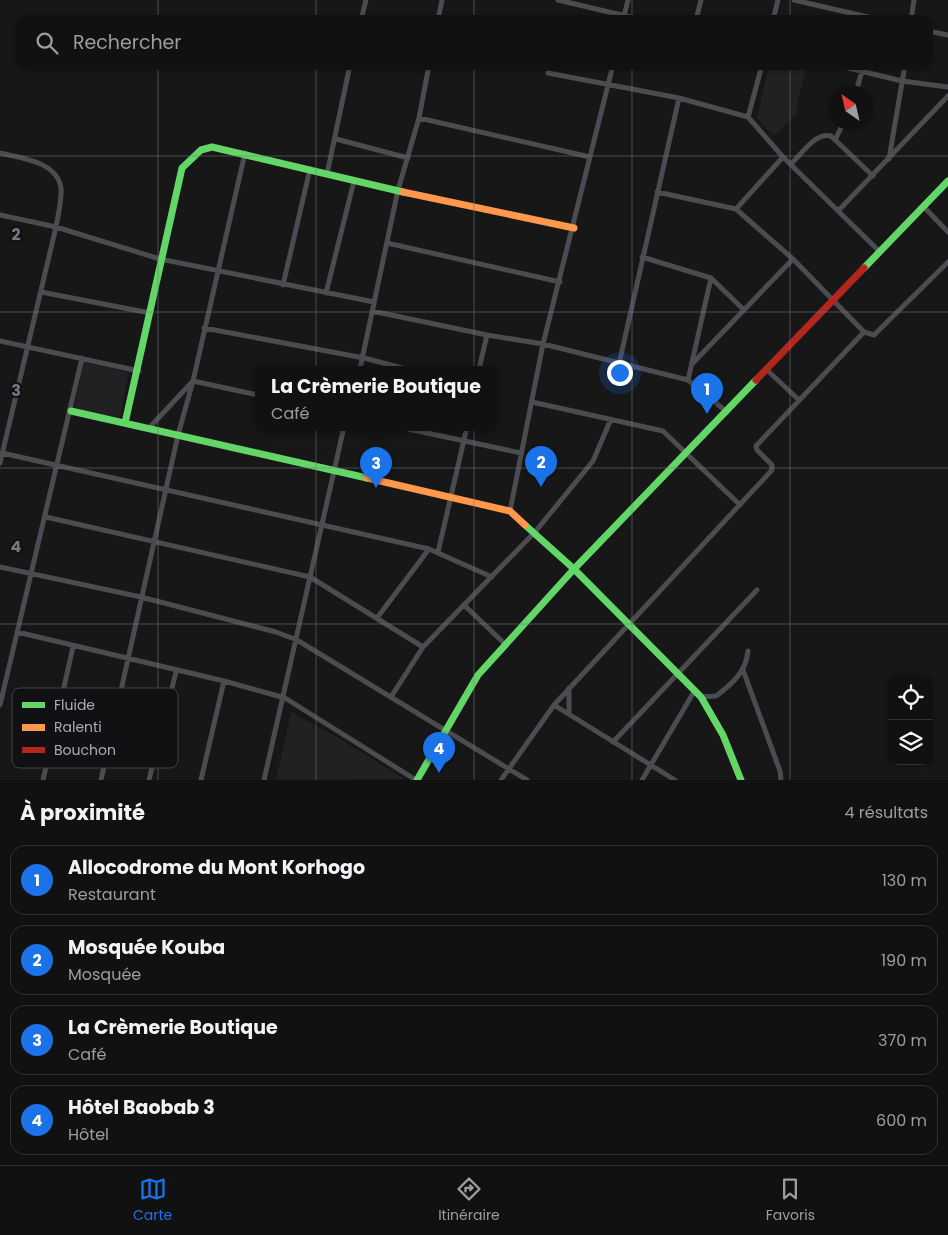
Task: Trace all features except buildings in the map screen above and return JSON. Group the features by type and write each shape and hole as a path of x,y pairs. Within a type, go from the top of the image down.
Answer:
{"street":[{"path":"362,15 366,0"},
{"path":"439,15 442,0"},
{"path":"558,0 613,15"},
{"path":"625,15 628,0"},
{"path":"697,15 701,0"},
{"path":"774,15 778,0"},
{"path":"794,0 859,15"},
{"path":"912,15 914,0"},
{"path":"933,32 948,35"},
{"path":"327,174 336,140 349,70"},
{"path":"361,366 398,190 419,118 428,70"},
{"path":"510,511 543,344 574,228 612,70"},
{"path":"748,117 761,70"},
{"path":"858,70 902,80 948,87"},
{"path":"889,159 904,70"},
{"path":"858,85 862,71"},
{"path":"548,74 679,98 748,117 783,157 879,251"},
{"path":"839,210 948,96"},
{"path":"619,364 679,98"},
{"path":"419,118 590,157"},
{"path":"835,140 840,130"},
{"path":"791,164 821,136 831,136 873,176"},
{"path":"336,140 408,158"},
{"path":"125,423 138,370 160,259 182,168 202,150 212,147 245,153 354,181 574,228"},
{"path":"0,153 46,165 58,178 61,188 56,227 26,346 0,463"},
{"path":"121,688 245,153"},
{"path":"736,209 783,157"},
{"path":"283,286 310,170"},
{"path":"326,293 354,181"},
{"path":"16,632 176,672 224,681 284,698 416,780 447,730 467,691 506,645 574,569 948,181"},
{"path":"657,192 736,209 793,259 834,299 864,332 874,335 948,262"},
{"path":"923,206 948,232"},
{"path":"0,215 56,227 160,259 283,286 374,302"},
{"path":"387,243 560,282"},
{"path":"642,258 711,278 744,310"},
{"path":"692,364 793,259"},
{"path":"688,380 711,278"},
{"path":"41,292 150,313"},
{"path":"372,311 487,336 543,344 688,380 727,412"},
{"path":"204,328 364,358 395,366"},
{"path":"501,780 554,705 628,623 772,470 772,465 757,450 756,446 864,332"},
{"path":"480,366 487,336"},
{"path":"0,341 138,370"},
{"path":"0,705 16,632 46,517 82,358"},
{"path":"767,370 799,400"},
{"path":"193,381 255,395"},
{"path":"149,428 193,381"},
{"path":"532,402 663,431 740,505"},
{"path":"71,411 510,511 574,569 695,690 723,735 742,780"},
{"path":"391,697 424,647 535,532 593,461 610,419"},
{"path":"264,780 343,431"},
{"path":"418,431 521,454"},
{"path":"438,552 466,431"},
{"path":"2,453 166,488 322,526 429,549 492,576"},
{"path":"46,517 310,577 424,647"},
{"path":"377,618 429,549"},
{"path":"0,567 141,597 276,632 297,640 527,780"},
{"path":"613,742 757,590"},
{"path":"464,605 506,645"},
{"path":"64,688 74,647"},
{"path":"701,697 716,696 743,670 748,651"},
{"path":"743,670 780,771 781,780"},
{"path":"172,688 176,672"},
{"path":"201,780 224,681"},
{"path":"568,714 569,688"},
{"path":"642,780 695,690"},
{"path":"554,705 675,780"}],"shaded area":[{"path":"768,70 806,70 796,108 799,111 774,136 757,118"},
{"path":"83,362 129,372 120,418 74,409"},
{"path":"291,712 340,739 405,779 276,780"}],"traffic: fast":[{"path":"125,423 182,168 201,150 212,147 403,192"},
{"path":"864,268 948,181"},
{"path":"417,780 478,675 574,569 756,380"},
{"path":"71,411 367,478"},
{"path":"525,525 574,569 701,697 723,735 741,780"}],"traffic: slow":[{"path":"403,192 574,228"},
{"path":"367,478 510,511 525,525"}],"traffic: jam":[{"path":"756,380 864,268"}],"place":[{"name":"Allocodrome du Mont Korhogo","path":"707,414"},
{"name":"Mosquée Kouba","path":"541,487"},
{"name":"La Crèmerie Boutique","path":"376,488"},
{"name":"Hôtel Baobab 3","path":"439,773"}]}
